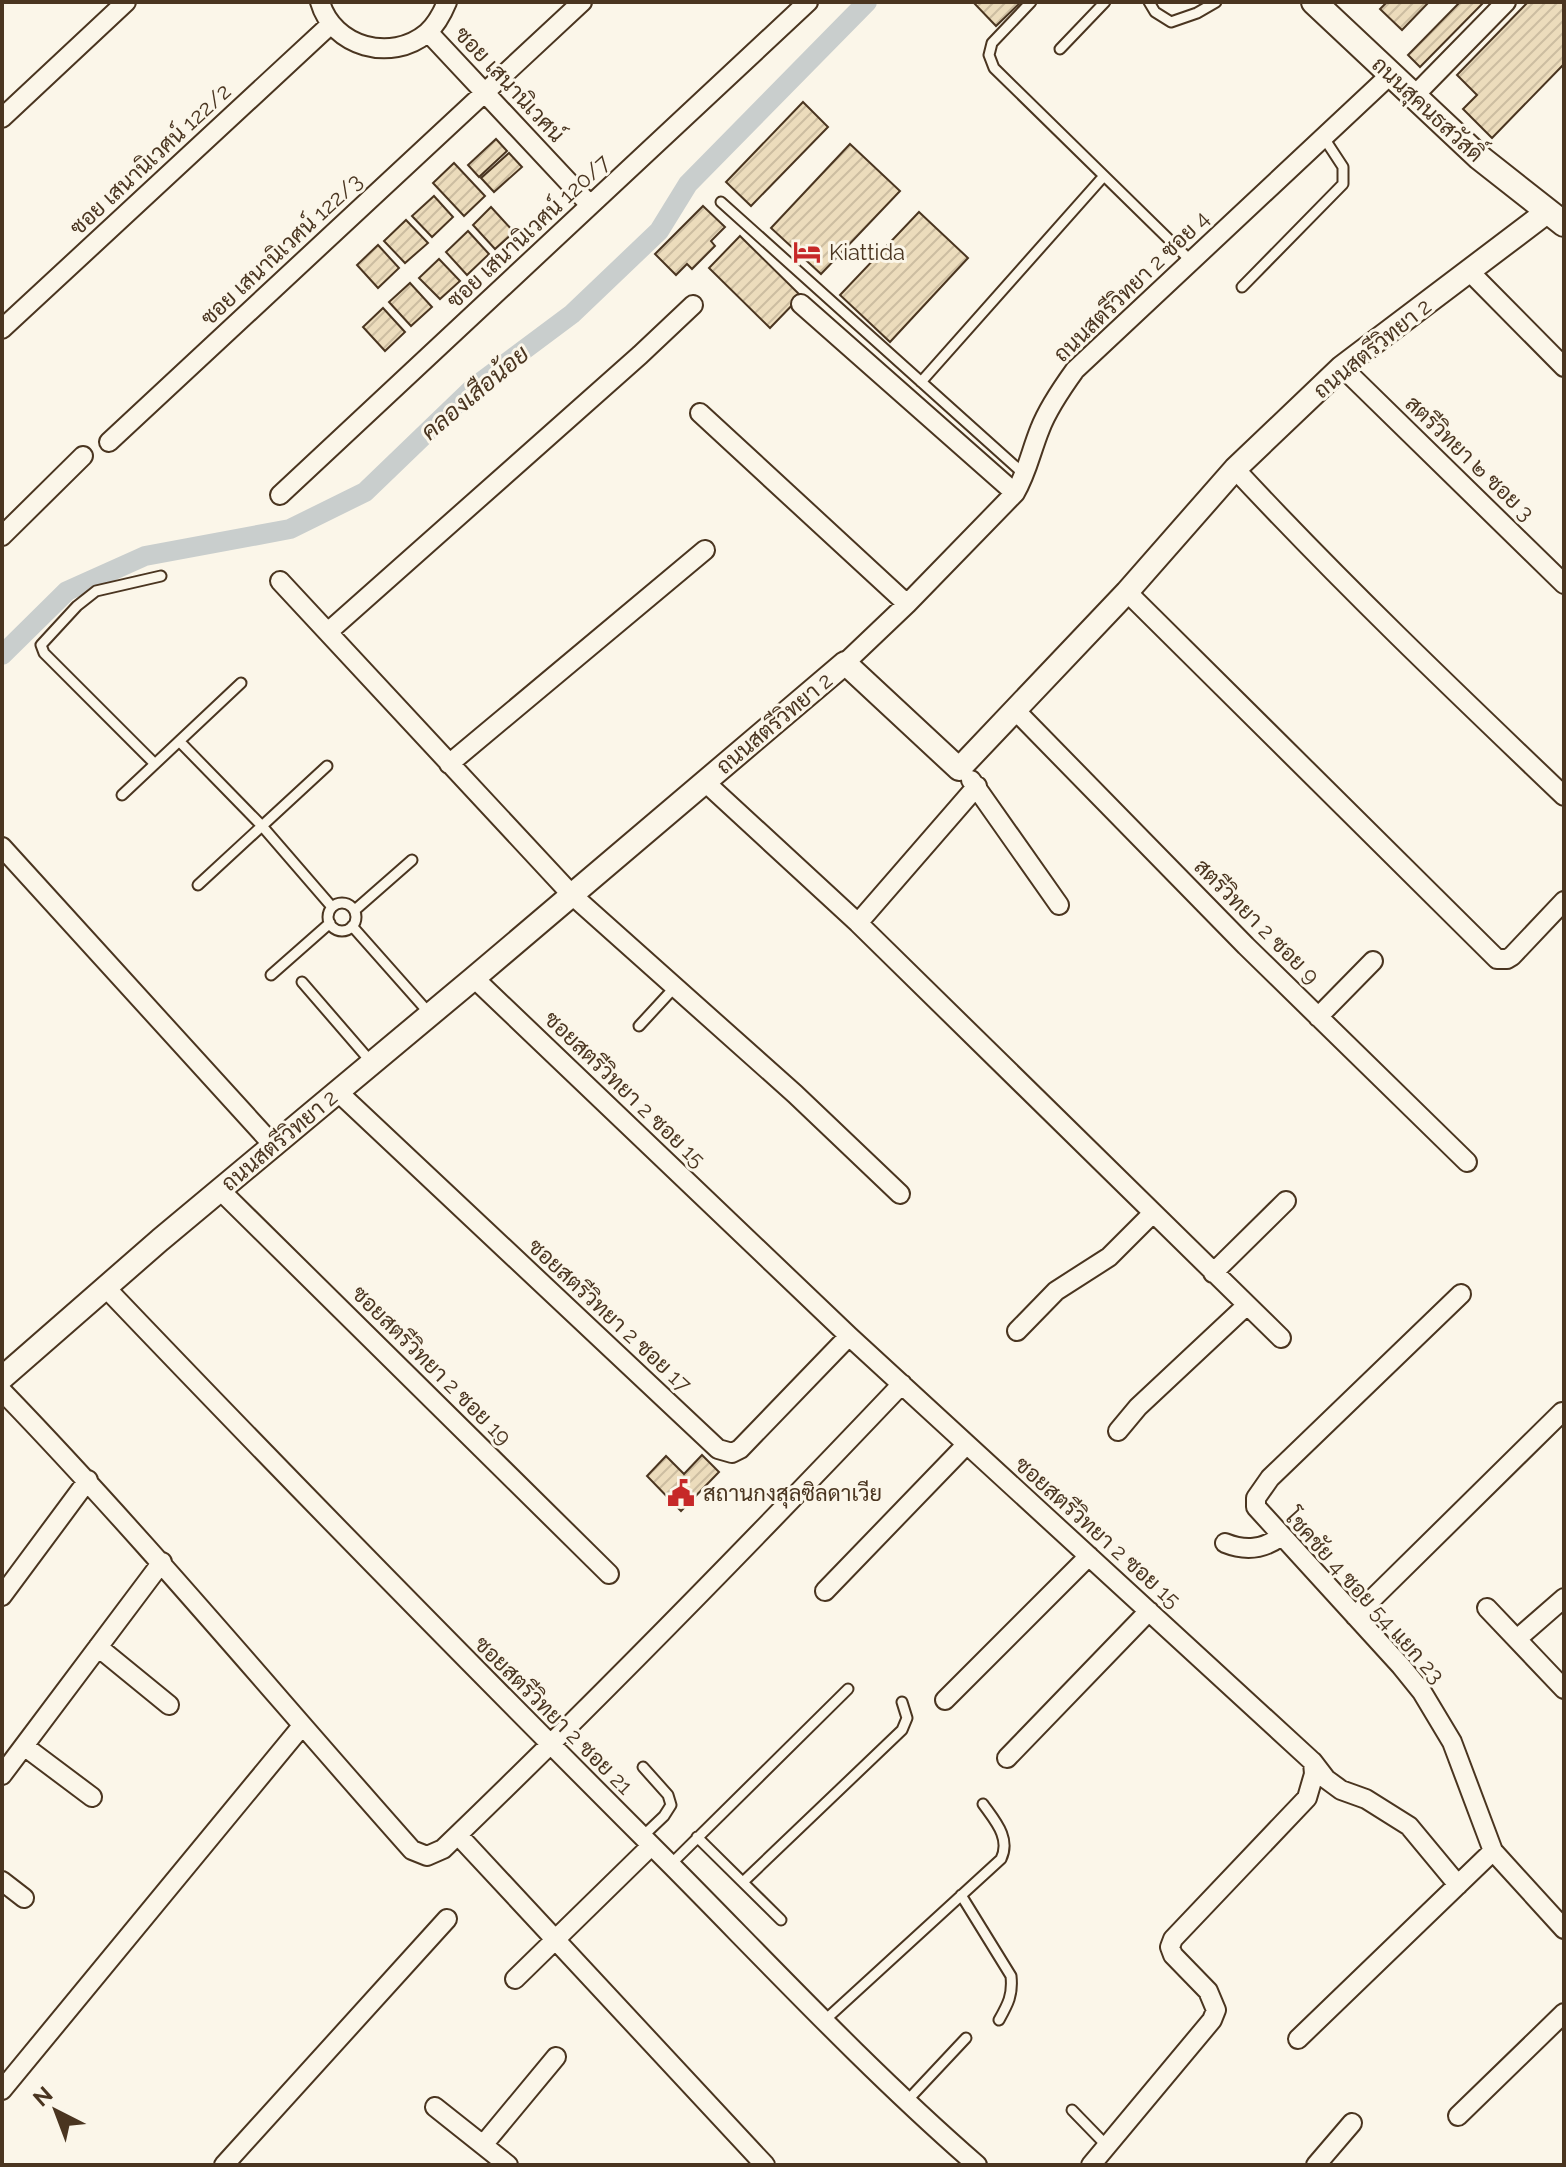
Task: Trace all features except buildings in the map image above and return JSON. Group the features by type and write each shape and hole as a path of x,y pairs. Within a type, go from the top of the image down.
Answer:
{"main road":[{"name":"ถนนสุคนธสวัสดิ์","path":"1314,2 1479,157 1558,212"}],"street":[{"path":"2,118 126,2"},
{"path":"320,2 331,24 355,43 370,48 401,47 428,32 440,18 447,2"},
{"name":"ซอย เสนานิเวศน์ 122/3","path":"109,442 582,2"},
{"name":"ซอย เสนานิเวศน์ 120/7","path":"280,495 808,2"},
{"path":"1413,97 1506,2"},
{"name":"ซอย เสนานิเวศน์ 122/2","path":"2,329 331,24"},
{"name":"ซอย เสนานิเวศน์","path":"428,32 590,205"},
{"name":"ถนนสตรีวิทยา 2 ซอย 4","path":"845,663 1015,493 1025,476 1040,429 1056,397 1075,370 1390,75"},
{"name":"ถนนสตรีวิทยา 2","path":"2,1378 845,663 959,769 1127,592 1235,469 1342,367 1470,272 1558,212"},
{"path":"1470,272 1564,367"},
{"path":"801,304 1015,493"},
{"path":"328,632 693,305"},
{"name":"สตรีวิทยา ๒ ซอย 3","path":"1342,367 1564,584"},
{"path":"700,413 907,604"},
{"path":"2,536 83,456"},
{"path":"1235,469 1433,670 1564,796"},
{"path":"449,764 705,550"},
{"path":"280,581 572,895 795,1094 900,1194"},
{"path":"1127,592 1497,959 1512,956 1564,901"},
{"name":"สตรีวิทยา 2 ซอย 9","path":"1016,711 1318,1017 1467,1162"},
{"path":"959,769 977,786 1059,905"},
{"path":"705,782 858,923 1281,1338"},
{"path":"858,923 977,786"},
{"path":"2,847 274,1146"},
{"path":"1318,1017 1373,961"},
{"name":"ซอยสตรีวิทยา 2 ซอย 15","path":"474,978 849,1336 1313,1762 1326,1779 1409,1826 1458,1885"},
{"name":"ซอยสตรีวิทยา 2 ซอย 17","path":"337,1091 700,1433 725,1452 740,1449 849,1336"},
{"name":"ซอยสตรีวิทยา 2 ซอย 19","path":"220,1190 609,1574"},
{"path":"1213,1273 1286,1201"},
{"path":"1017,1331 1056,1291 1109,1257 1153,1213"},
{"name":"ซอยสตรีวิทยา 2 ซอย 21","path":"106,1288 339,1532 549,1745 905,2103 977,2165"},
{"name":"โชคชัย 4 ซอย 54 แยก 23","path":"1461,1294 1262,1487 1256,1498 1256,1507 1408,1675 1444,1730 1466,1774 1493,1851 1560,1916"},
{"path":"1118,1431 1138,1407 1247,1305"},
{"path":"2,1391 162,1562 302,1726 418,1854 427,1856 458,1835 737,1559 902,1384"},
{"path":"1355,1616 1562,1412"},
{"path":"825,1591 966,1445"},
{"path":"2,1596 88,1480"},
{"path":"1225,1543 1240,1549 1257,1548 1271,1544 1281,1536"},
{"path":"945,1700 1089,1556"},
{"path":"2,1775 162,1562"},
{"path":"1517,1639 1564,1598"},
{"path":"1487,1608 1564,1689"},
{"path":"1007,1758 1149,1611"},
{"path":"98,1647 169,1705"},
{"path":"2,2090 302,1726"},
{"path":"24,1746 92,1797"},
{"path":"1091,2165 1212,2020 1216,2010 1208,1991 1173,1955 1170,1947 1173,1939 1307,1798 1314,1774 1313,1762"},
{"path":"458,1835 765,2165"},
{"path":"515,1979 647,1842"},
{"path":"1298,2039 1493,1851"},
{"path":"2,1881 24,1898"},
{"path":"224,2165 447,1919"},
{"path":"1458,2116 1564,2013"},
{"path":"483,2145 556,2057"},
{"path":"435,2107 508,2165"},
{"path":"1316,2165 1352,2123"}],"lane":[{"path":"1031,2 992,43 989,55 994,68 1191,261"},
{"path":"1060,49 1105,2"},
{"path":"1149,2 1155,12 1171,22 1216,2"},
{"path":"1242,287 1343,184 1343,167 1324,138"},
{"path":"921,382 1103,177"},
{"path":"721,202 1025,476"},
{"path":"155,764 44,653 41,645 77,606 96,591 161,576"},
{"path":"122,795 241,683"},
{"path":"180,742 262,826 332,907"},
{"path":"198,885 327,766"},
{"path":"355,910 412,860"},
{"path":"340,902 355,910 356,918 352,926 345,931 336,929 328,915 332,907 340,902"},
{"path":"271,975 330,923"},
{"path":"352,926 430,1014"},
{"path":"302,982 372,1063"},
{"path":"639,1026 674,988"},
{"path":"670,1865 848,1689"},
{"path":"743,1882 902,1730 907,1718 902,1702"},
{"path":"643,1767 668,1795 671,1805 647,1842"},
{"path":"824,2021 1001,1859 1006,1848 1005,1839 983,1804"},
{"path":"697,1837 781,1920"},
{"path":"961,1895 1011,1976 1013,1989 1010,2001 999,2020"},
{"path":"905,2103 966,2038"},
{"path":"1072,2110 1107,2146"}],"waterway":[{"name":"คลองเสือน้อย","path":"2,655 67,591 145,556 290,529 365,492 473,388 572,314 659,231 688,184 867,2"}],"place":[{"name":"Kiattida","path":"807,252"},
{"name":"สถานกงสุลซิลดาเวีย","path":"681,1493"}]}
